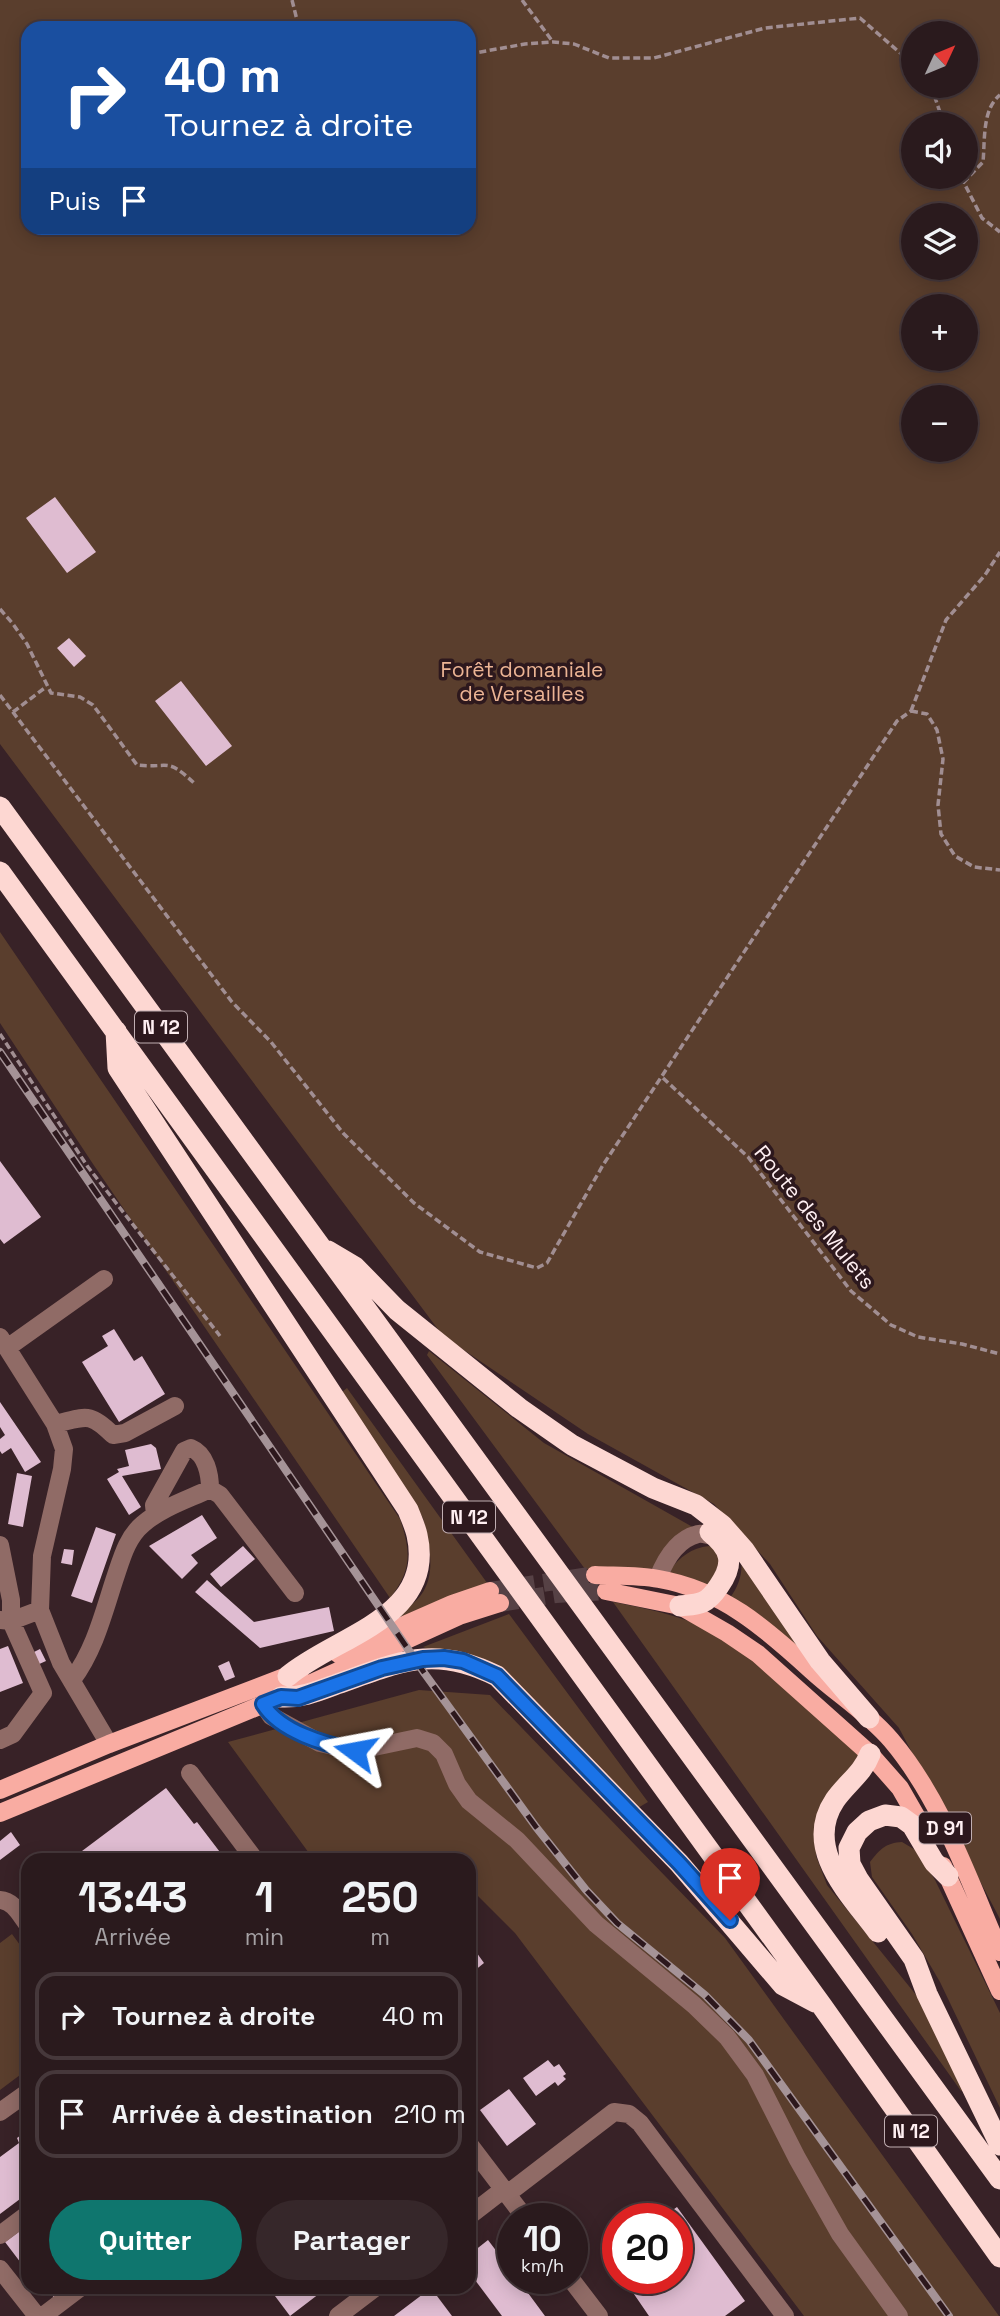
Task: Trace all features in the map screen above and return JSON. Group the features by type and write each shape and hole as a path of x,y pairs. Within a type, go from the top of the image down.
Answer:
{"highway":[{"name":"N 12","path":"0,807 1000,2179"},
{"name":"N 12","path":"0,872 822,2006 1000,2257"},
{"path":"116,1029 118,1069 408,1510 417,1535 419,1562 412,1585 403,1599 375,1624 304,1662 288,1676"},
{"path":"321,1247 355,1266 397,1310 519,1408 572,1445 653,1488 696,1505 722,1525 744,1550 820,1661 869,1718"},
{"path":"653,1488 715,1536 726,1548 730,1565 713,1595 705,1601 680,1606"},
{"path":"272,1700 298,1698 382,1668 423,1659 463,1661 497,1676 679,1863 783,1985 822,2006"},
{"path":"870,1754 866,1765 835,1800 824,1821 823,1844 830,1867 903,1966 928,1994"},
{"path":"948,1876 934,1862 912,1825 901,1817 885,1815 869,1821 857,1832 849,1848 850,1864 914,1959 1000,2146"}],"main road":[{"name":"D 91","path":"595,1575 658,1578 713,1595 743,1612 772,1634 869,1718 900,1751 937,1811 1000,1952"},
{"name":"D 91","path":"606,1591 680,1606 727,1633 758,1654 870,1754 901,1788 948,1876 1000,1991"},
{"path":"0,1790 109,1744 288,1676 452,1604 495,1597 459,1616 272,1700 0,1813"},
{"path":"869,1718 873,1744 870,1754"}],"street":[{"path":"104,1279 4,1343 55,1424 64,1449 43,1556 40,1610 61,1662 109,1744"},
{"path":"55,1424 88,1416 97,1419 113,1435 125,1433 175,1406"},
{"path":"155,1516 154,1505 184,1451 191,1448 202,1456 210,1479 210,1489"},
{"path":"72,1680 85,1663 126,1546 141,1525 210,1489"},
{"path":"210,1489 220,1495 295,1593"},
{"path":"658,1578 664,1561 679,1544 699,1534 715,1536"},
{"path":"0,1545 11,1600 6,1621 43,1693 13,1734 0,1740"},
{"path":"6,1621 40,1610"},
{"path":"272,1700 271,1716 320,1743 355,1751 417,1738 433,1743 444,1754 457,1784 469,1801 517,1840 596,1924 694,2005 727,2037 755,2075 840,2234 899,2316"},
{"path":"190,1773 250,1853"},
{"path":"0,1900 13,1905 21,1916"},
{"path":"0,2112 21,2096"},
{"path":"476,2211 614,2112 629,2114 640,2123 785,2316"},
{"path":"476,2153 514,2203"},
{"path":"0,2235 21,2219"},
{"path":"0,2269 37,2316"},
{"path":"43,2316 72,2294"},
{"path":"338,2316 367,2294"},
{"path":"582,2294 599,2316"}],"path":[{"path":"292,0 297,21"},
{"path":"522,0 553,42"},
{"path":"476,53 553,42 574,44 609,58 654,58 765,28 860,18 901,54"},
{"path":"978,167 983,162 986,118 995,99 1000,95"},
{"path":"966,189 982,218 1000,233"},
{"path":"0,695 232,1002 280,1052 335,1124 414,1203 480,1252 537,1268 547,1264 603,1166 897,721 911,711 946,620 985,575 1000,552"},
{"path":"0,609 27,644 46,687 51,692 80,697 93,705 137,765 168,763 183,772 195,784"},
{"path":"13,712 46,687"},
{"path":"911,711 927,714 937,730 943,760 938,805 941,835 955,856 974,867 1000,870"},
{"path":"0,1034 88,1167 220,1336"},
{"name":"Route des Mulets","path":"663,1078 748,1157 850,1291 891,1325 918,1337 1000,1354"}],"green space":[{"name":"Forêt domaniale de Versailles","path":"0,0 1000,0 1000,1919 899,1728 817,1636 770,1564 714,1504 588,1434 443,1336 0,744"},
{"path":"0,932 400,1519 406,1541 406,1569 390,1598 93,1164 0,1023"},
{"path":"429,1351 544,1443 698,1530 655,1568 585,1569 427,1355"},
{"path":"347,1388 490,1587 405,1620 400,1614 421,1595 429,1577 429,1548 423,1518 342,1392"},
{"path":"709,1546 716,1549 721,1556 710,1589 670,1577 670,1570 682,1557 691,1551"},
{"path":"741,1557 805,1656 730,1598 740,1579"},
{"path":"613,1602 682,1619 708,1629 741,1648 778,1677 865,1757 817,1831 816,1856 827,1885 921,2001 966,2089 961,2091"},
{"path":"509,1614 648,1802 636,1809 519,1687 423,1647"},
{"path":"419,1690 490,1695 725,1938 999,2316 804,2316 515,1933 476,1894 476,1853 309,1853 228,1742"},
{"path":"902,1842 917,1851 935,1880 1000,2013 1000,2108 940,1982 912,1934 872,1877 870,1862 880,1850 887,1845"},
{"path":"12,1934 21,1946 21,2074 0,2090 0,1943"}],"building":[{"path":"55,497 96,552 67,573 26,518"},
{"path":"69,638 86,656 74,667 57,648"},
{"path":"181,681 232,746 206,766 155,701"},
{"path":"0,1161 41,1217 4,1244 0,1239"},
{"path":"114,1329 134,1361 142,1356 165,1394 119,1422 82,1362 108,1346 102,1336"},
{"path":"0,1402 41,1462 25,1472 11,1448 2,1454 0,1451 0,1439 5,1435 0,1427"},
{"path":"151,1444 156,1448 161,1469 122,1476 141,1507 129,1515 107,1479 119,1472 117,1469 129,1466 125,1450"},
{"path":"17,1473 32,1476 23,1527 8,1524"},
{"path":"202,1515 217,1538 191,1555 198,1563 182,1579 149,1546"},
{"path":"96,1527 116,1534 92,1603 71,1596"},
{"path":"243,1546 255,1559 221,1587 210,1574"},
{"path":"64,1549 74,1550 72,1565 61,1563"},
{"path":"207,1580 254,1622 329,1607 334,1631 260,1648 195,1592"},
{"path":"8,1646 23,1683 0,1692 0,1649"},
{"path":"40,1649 46,1661 37,1665 32,1653"},
{"path":"229,1661 235,1677 225,1681 218,1666"},
{"path":"166,1788 221,1853 79,1853"},
{"path":"11,1832 20,1845 0,1860 0,1841"},
{"path":"476,1952 484,1963 476,1969"},
{"path":"548,2060 554,2067 559,2064 566,2074 563,2076 566,2079 558,2086 555,2082 536,2096 523,2078"},
{"path":"509,2089 536,2124 507,2146 480,2110"},
{"path":"21,2135 21,2198 0,2214 0,2157 19,2143 17,2138"},
{"path":"693,2229 745,2301 725,2316 649,2316 634,2294 693,2294"},
{"path":"21,2230 21,2263 5,2242"},
{"path":"488,2240 497,2252 497,2294 529,2294 545,2316 502,2316 476,2281 476,2249"},
{"path":"274,2294 319,2294 290,2316"},
{"path":"423,2294 436,2294 452,2316 394,2316"}],"tunnel":[{"path":"490,1591 595,1575"},
{"path":"500,1603 556,1594 606,1591"}],"railway":[{"path":"0,1052 425,1674 536,1827 586,1890 617,1923 705,1995 749,2040 949,2316"}],"route":[{"path":"355,1751 320,1743 271,1716 263,1704 281,1697 298,1698 382,1668 423,1659 444,1658 478,1666 497,1676 679,1863 730,1920"}]}
